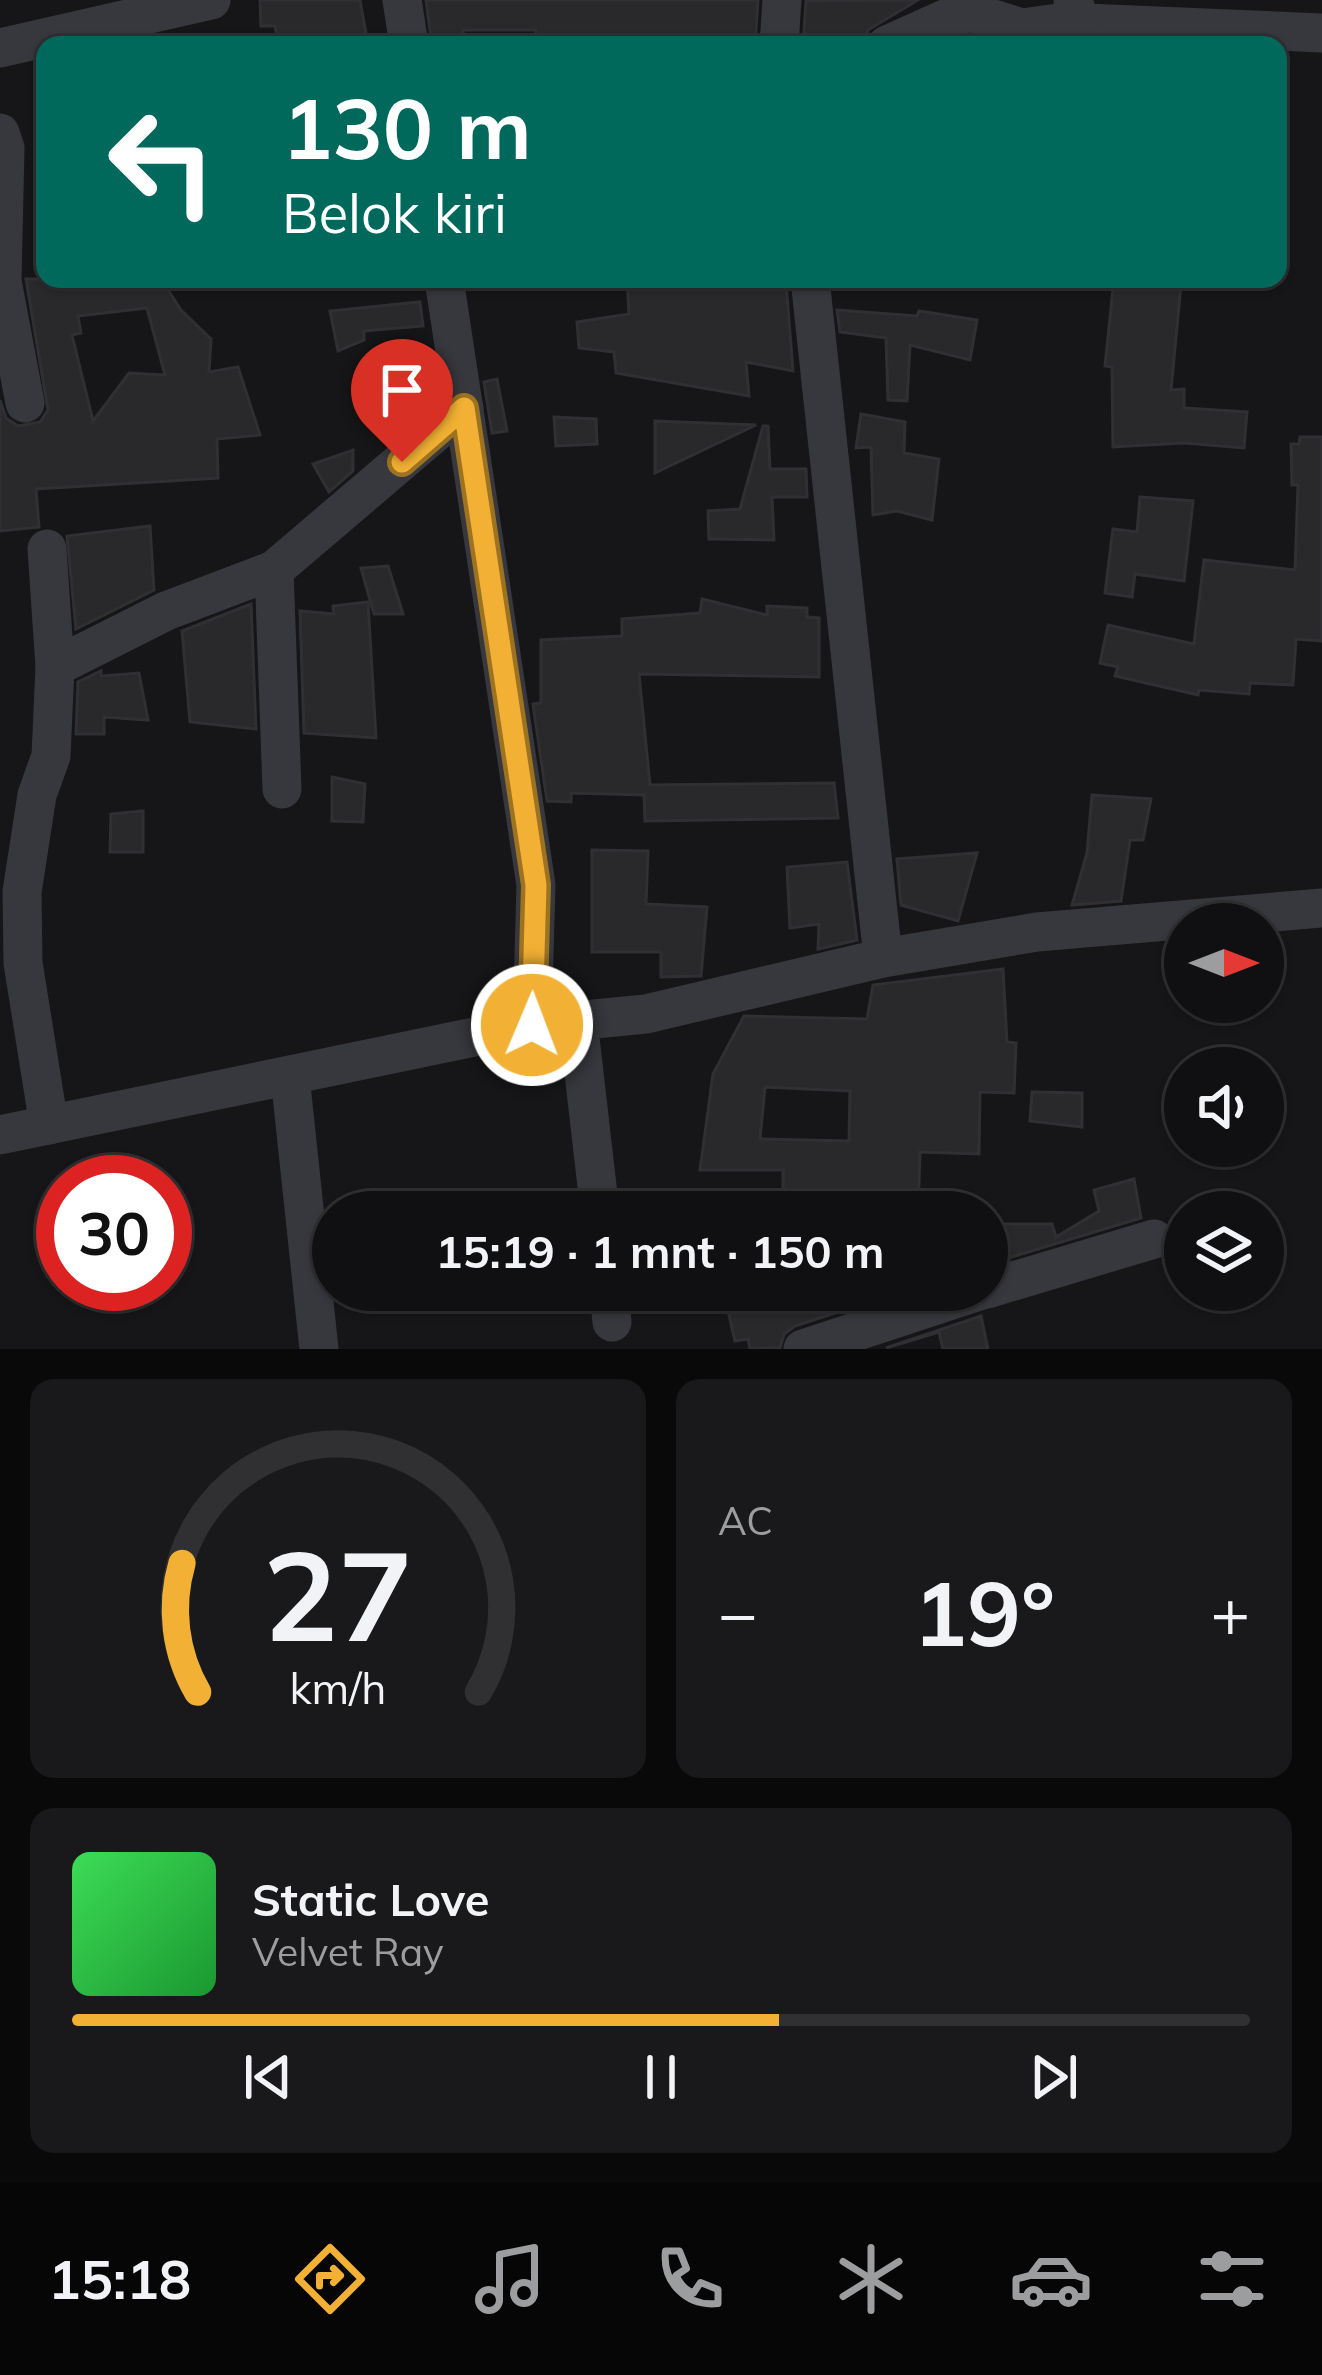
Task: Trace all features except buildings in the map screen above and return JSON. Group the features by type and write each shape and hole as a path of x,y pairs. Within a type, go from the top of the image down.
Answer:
{"street":[{"path":"53,36 211,0"},
{"path":"402,0 408,36"},
{"path":"780,36 782,0"},
{"path":"907,36 956,14 974,13 1022,28 1076,10 1207,14 1322,33"},
{"path":"0,48 36,40"},
{"path":"0,133 5,148 2,281 26,404"},
{"path":"445,288 536,885 532,1025"},
{"path":"811,288 883,958"},
{"path":"55,667 166,611 274,570 464,408"},
{"path":"47,549 55,667 51,756 37,795 22,892 23,963 49,1125"},
{"path":"274,570 282,789"},
{"path":"0,1136 532,1025 646,1014 883,958 1037,932 1322,908"},
{"path":"578,1021 598,1191"},
{"path":"290,1076 319,1349"},
{"path":"1008,1282 1154,1239"},
{"path":"803,1349 918,1311"}],"route":[{"path":"402,462 464,408 536,885 532,1025"}]}
